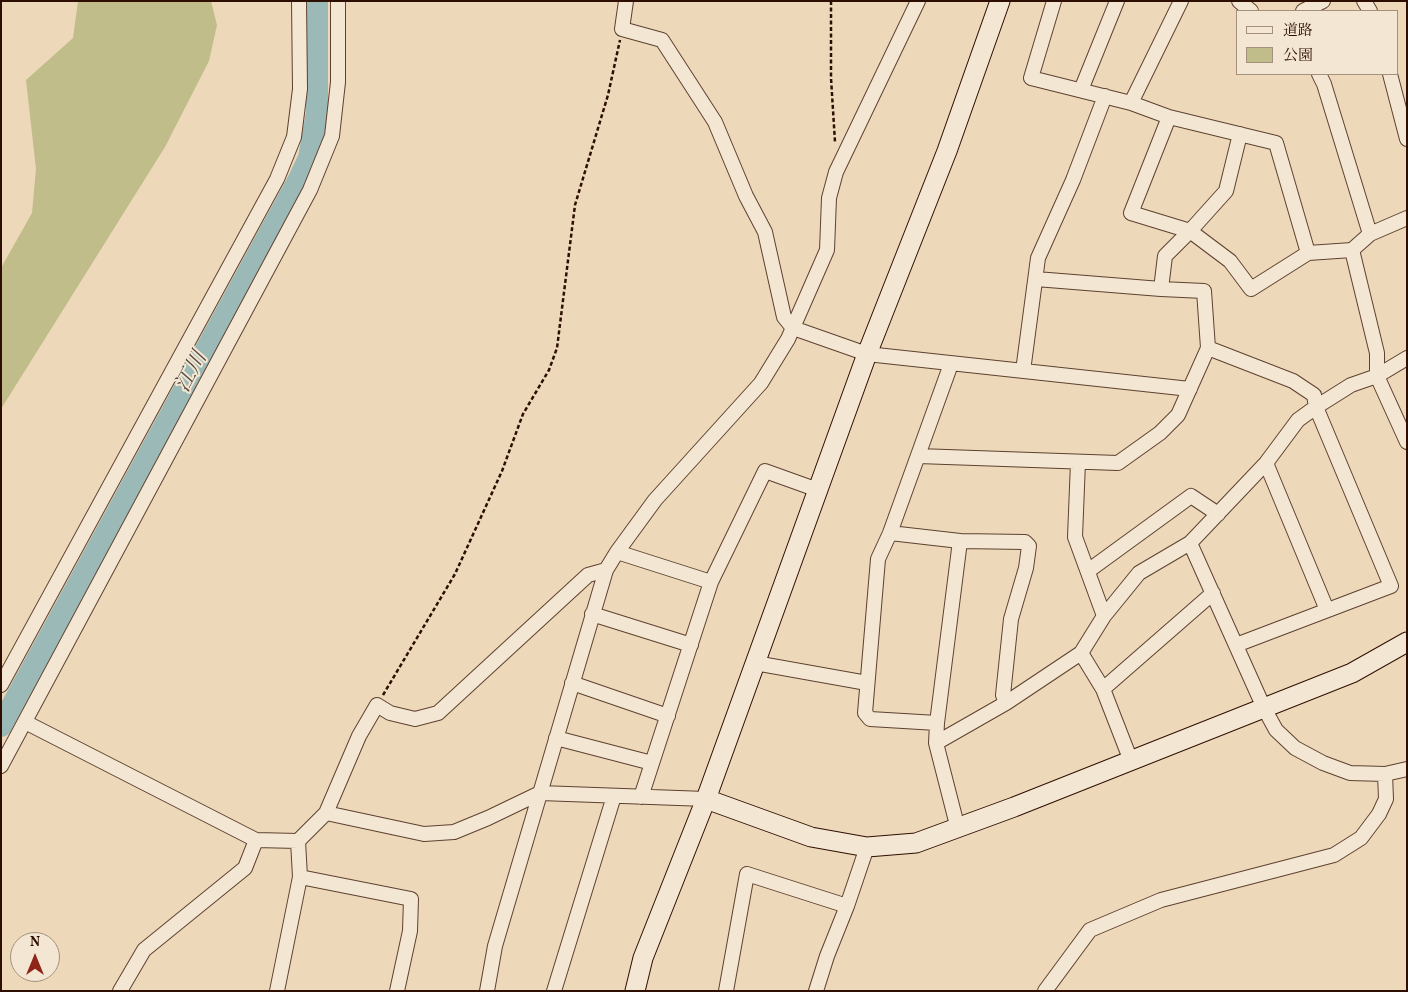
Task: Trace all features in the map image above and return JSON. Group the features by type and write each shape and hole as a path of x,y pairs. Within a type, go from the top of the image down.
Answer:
{"street":[{"path":"1,685 277,179 294,137 300,89 299,1"},
{"path":"1,766 310,190 332,136 338,82 338,1"},
{"path":"626,1 622,29 662,40 715,122 746,196 764,232 784,317 793,328 867,354 1190,389"},
{"path":"487,991 495,946 606,570 655,500 761,382 793,328 827,250 829,198 836,172 918,1"},
{"path":"635,991 643,958 706,799 867,354 947,151 1000,1"},
{"path":"1054,1 1031,78 1131,103 1170,117 1276,143 1308,253"},
{"path":"1081,90 1117,1"},
{"path":"1131,103 1181,1"},
{"path":"1239,1 1250,10"},
{"path":"1305,10 1323,1"},
{"path":"1320,75 1324,84 1370,234"},
{"path":"1390,75 1407,139"},
{"path":"1023,371 1038,258 1073,180 1105,96"},
{"path":"1170,117 1131,213 1190,231 1230,261 1251,289 1308,253 1352,250 1370,234 1407,218"},
{"path":"1161,289 1164,256 1190,231 1226,191 1240,134"},
{"path":"1352,250 1377,353 1377,376 1407,442"},
{"path":"918,456 1118,463 1160,433 1178,415 1208,348 1204,291 1036,279"},
{"path":"1208,348 1293,381 1314,395 1316,407 1391,586 1236,645"},
{"path":"936,743 1006,703 1081,653 1104,616 1139,573 1190,543 1266,463 1298,420 1351,386 1377,376 1407,358"},
{"path":"937,723 870,719 865,714 866,683 878,559 890,533 951,364"},
{"path":"1078,462 1075,537 1104,616"},
{"path":"1266,463 1327,610"},
{"path":"641,797 711,582 765,471 818,490"},
{"path":"1088,571 1191,496 1218,514"},
{"path":"890,533 960,541 1026,542 1029,546 1026,568 1011,619 1003,695 1006,703"},
{"path":"958,829 936,743 960,541"},
{"path":"1190,543 1264,708 1276,730 1295,748 1323,763 1350,773 1386,774 1407,769"},
{"path":"617,552 711,582"},
{"path":"25,722 256,840 298,841 326,813 359,736 377,705 390,713 415,719 438,713 588,575 606,570"},
{"path":"1103,688 1213,593"},
{"path":"592,614 691,645"},
{"path":"326,813 424,834 454,832 540,793 706,799 811,837 867,847 916,843 958,829 1352,673 1407,642"},
{"path":"1081,653 1103,688 1131,761"},
{"path":"755,663 866,683"},
{"path":"572,683 668,716"},
{"path":"556,738 652,763"},
{"path":"1045,991 1090,930 1161,900 1334,855 1361,838 1386,799 1386,774"},
{"path":"554,991 614,796"},
{"path":"120,991 144,950 246,868 256,840"},
{"path":"276,991 300,877 298,841"},
{"path":"816,991 867,847"},
{"path":"726,991 747,874 847,906"},
{"path":"300,877 411,899 410,931 398,991"}],"path":[{"path":"831,1 831,78 836,148"},
{"path":"377,705 455,574 502,471 523,414 549,370 557,348 575,205 608,95 622,29"}],"green space":[{"path":"78,1 211,1 217,25 209,61 165,147 1,409 1,268 32,213 36,169 26,80 73,38"}],"waterway":[{"name":"江川","path":"1,726 309,158 317,113 317,1"}]}
